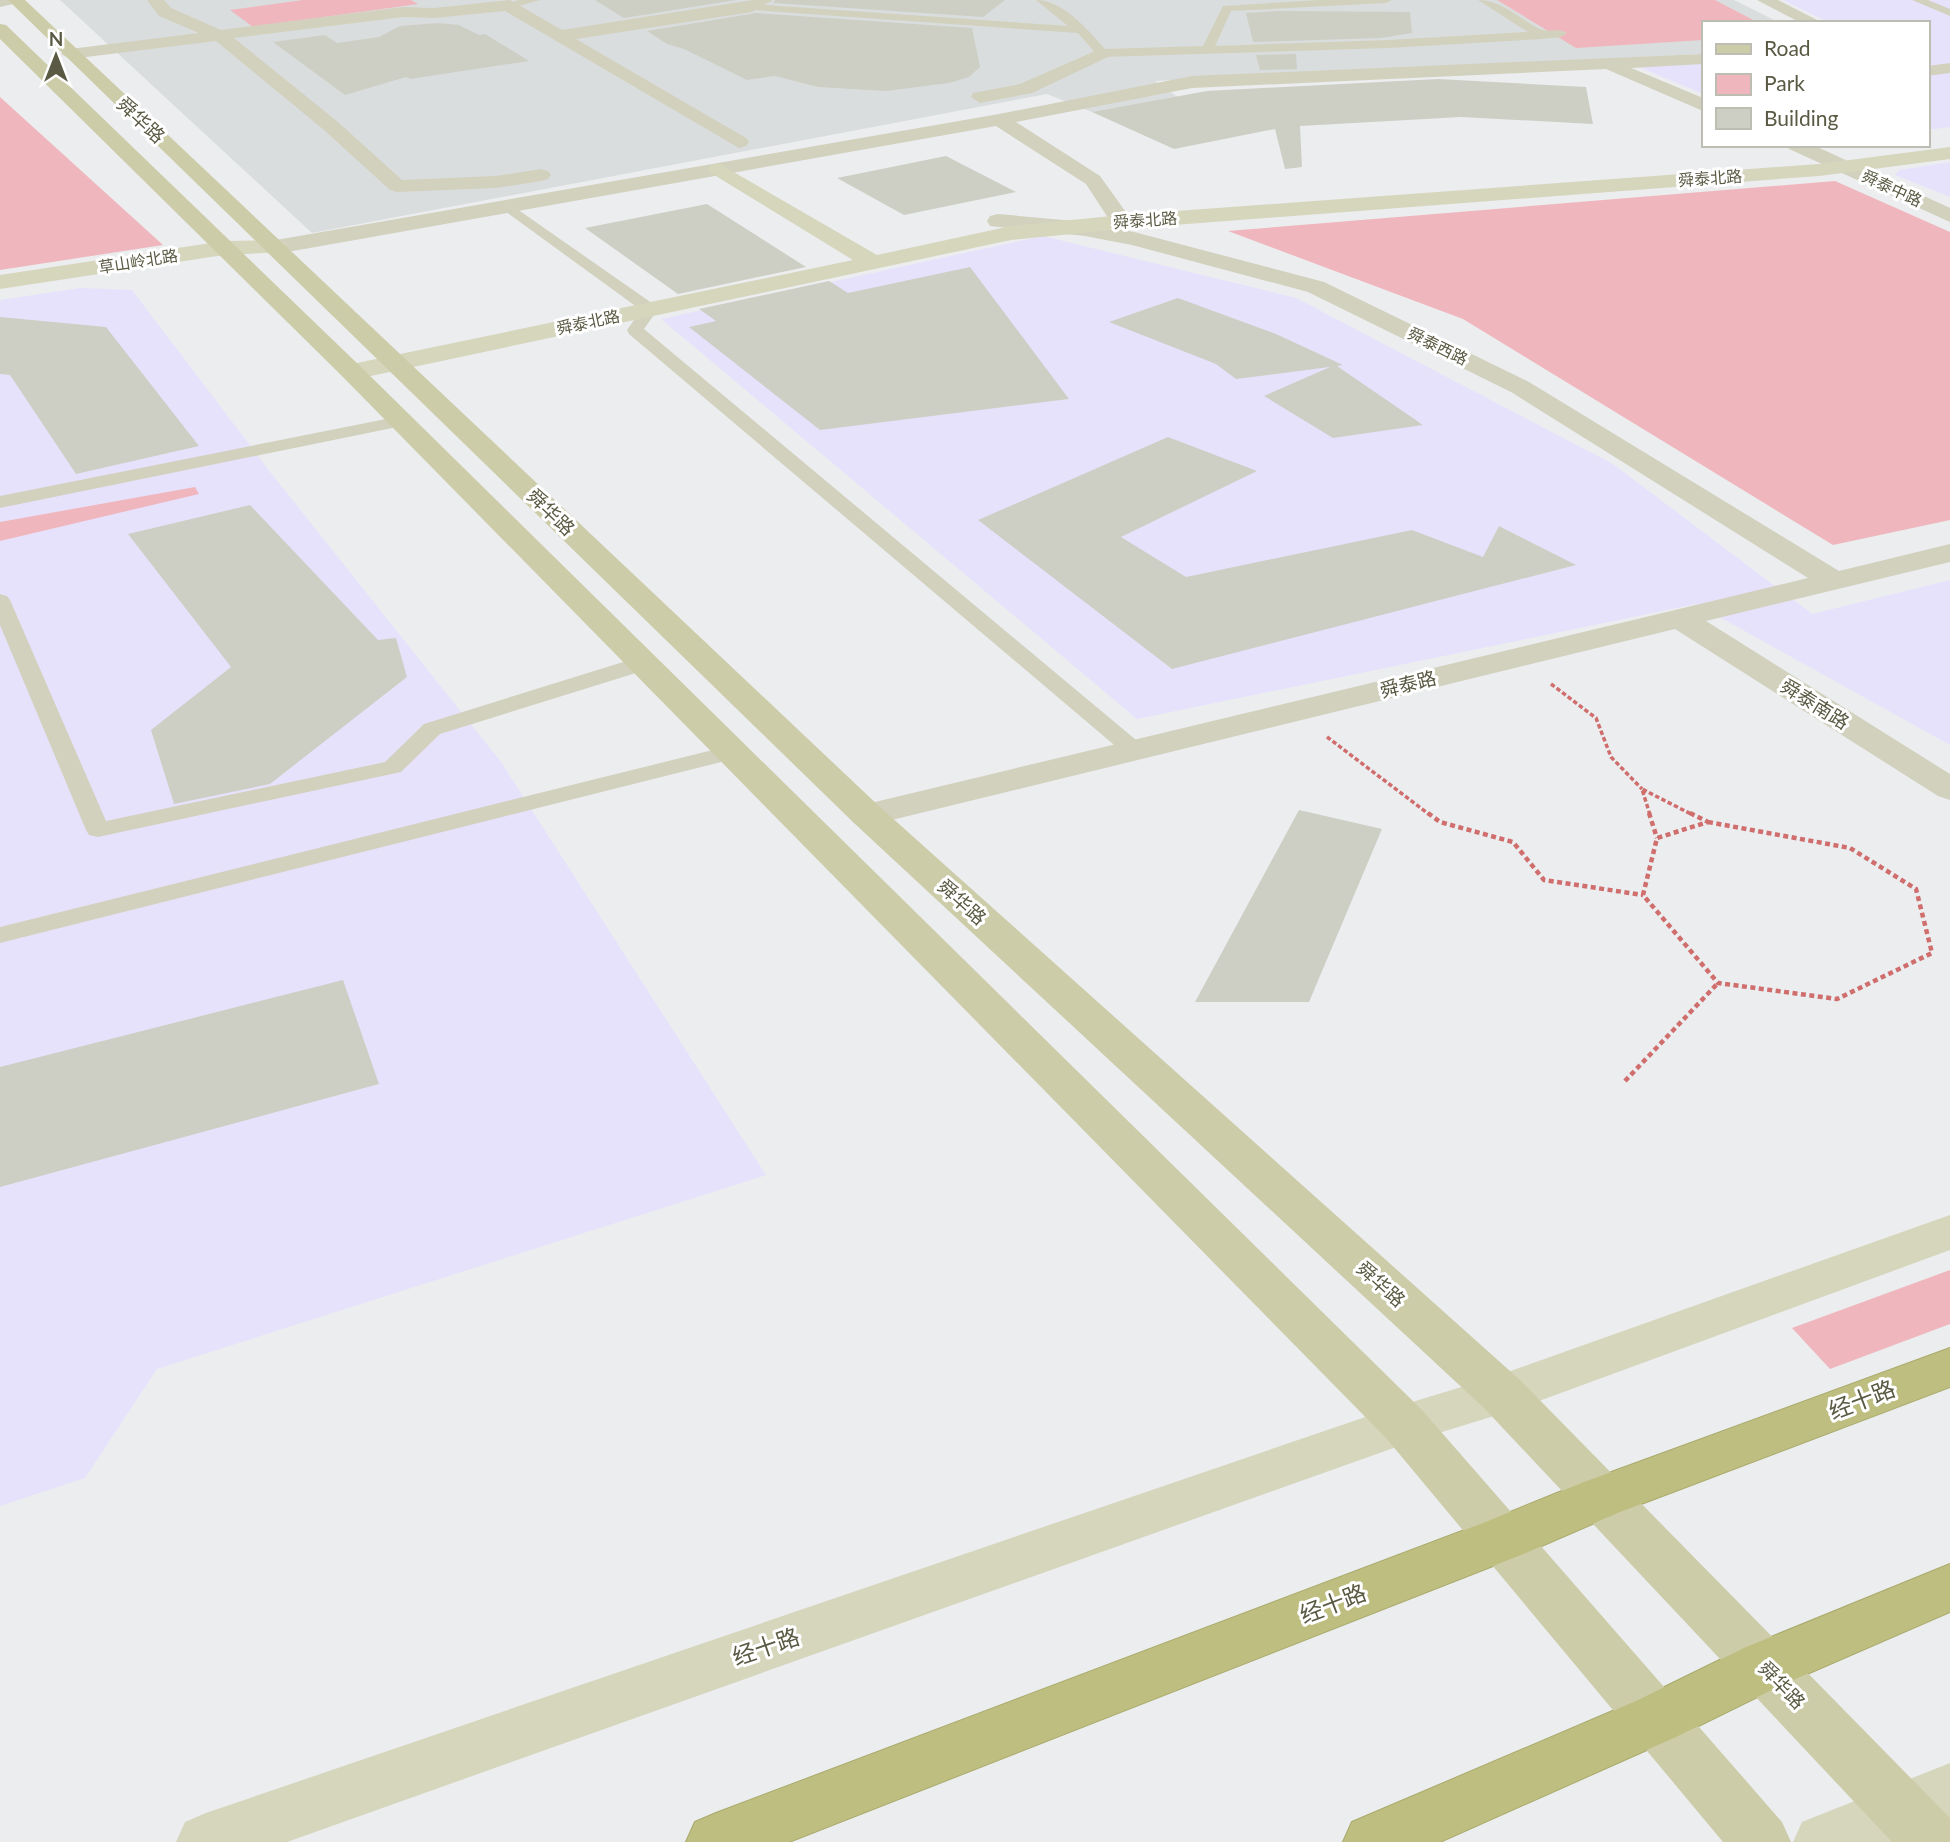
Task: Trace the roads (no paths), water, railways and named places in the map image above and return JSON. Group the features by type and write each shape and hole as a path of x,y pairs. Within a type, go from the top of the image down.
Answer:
{"highway":[{"name":"经十路","path":"716,1842 1502,1539 1602,1497 1950,1367"},
{"path":"1373,1842 1656,1719 1764,1666 1950,1587"}],"main road":[{"name":"舜华路","path":"14,0 276,247 867,815 1502,1394 1764,1666 1928,1814"},
{"name":"舜华路","path":"0,29 345,365 1404,1424 1761,1842"},
{"path":"1929,144 1950,141"},
{"path":"718,169 864,256 998,221 1118,216 1834,161 1906,147"},
{"name":"舜泰北路","path":"345,365 864,256 1067,227 1118,216 1186,217 1950,153"},
{"name":"草山岭北路","path":"0,282 224,248 276,247"},
{"path":"1502,1394 1950,1232"},
{"name":"经十路","path":"206,1842 1404,1424 1502,1394"},
{"path":"1823,1842 1928,1814"}],"street":[{"path":"0,2 14,0"},
{"path":"155,0 165,12 219,35 331,126 397,186 496,182 563,171"},
{"path":"1765,0 1811,21"},
{"path":"70,54 403,12 434,13 503,3 746,141 712,146"},
{"path":"558,36 759,4"},
{"path":"957,102 1025,89 1102,52"},
{"path":"276,247 999,120 1192,82 1702,59"},
{"path":"1605,63 1702,105"},
{"path":"1929,71 1950,68"},
{"path":"999,120 1093,180 1118,216"},
{"name":"舜泰中路","path":"1802,147 1950,216"},
{"path":"1177,250 1162,238 1179,218 1186,217"},
{"name":"舜泰西路","path":"998,221 1067,227 1177,250 1316,287 1520,387 1834,581"},
{"name":"舜泰路","path":"867,815 1950,553"},
{"name":"舜泰南路","path":"1679,618 1950,789"}],"lane":[{"path":"503,3 534,0"},
{"path":"1042,0 1081,30 1102,52 1388,44 1561,33"},
{"path":"1208,49 1227,8 1387,0"},
{"path":"1484,0 1542,35"},
{"path":"1918,0 1950,13"},
{"path":"759,4 1081,30"},
{"path":"507,206 641,303 635,330 1134,750"},
{"path":"0,502 401,421"},
{"path":"0,600 98,830 393,767 432,729 643,663"},
{"path":"0,935 733,752"}]}
